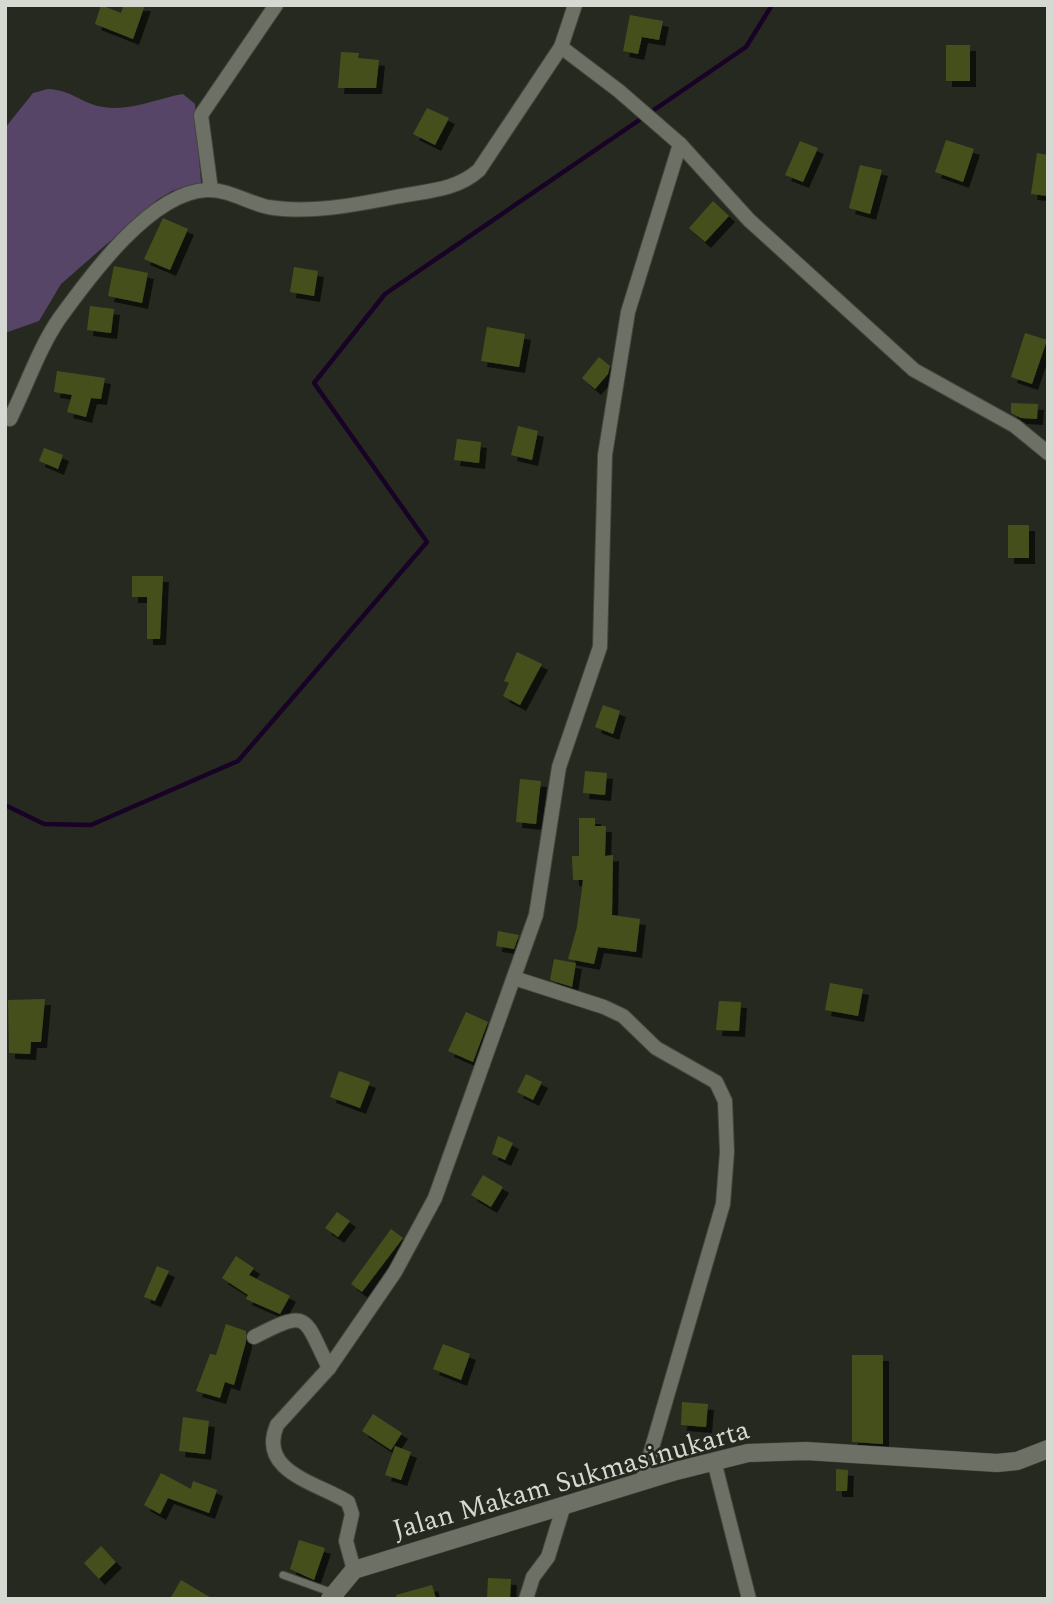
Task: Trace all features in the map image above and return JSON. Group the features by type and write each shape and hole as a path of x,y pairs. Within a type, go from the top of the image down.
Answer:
{"street":[{"path":"211,190 201,115 276,5"},
{"path":"5,417 10,419 58,321 133,229 183,194 211,190 268,207 312,208 426,192 469,179 479,170 561,47 575,5"},
{"path":"561,47 620,90 652,122 680,144 749,220 914,370 1015,426 1048,453"},
{"path":"332,1596 354,1570 345,1541 352,1514 348,1502 288,1472 280,1465 272,1447 277,1425 329,1368 395,1272 435,1198 536,915 559,767 600,647 605,455 628,312 680,144"},
{"path":"514,978 604,1007 623,1016 656,1048 716,1082 725,1101 727,1153 723,1204 642,1482"},
{"path":"254,1337 288,1319 297,1319 309,1327 329,1368"},
{"name":"Jalan Makam Sukmasinukarta","path":"354,1570 714,1461 778,1451 997,1464 1017,1461 1048,1449"},
{"path":"714,1461 749,1599"},
{"path":"526,1599 533,1577 548,1557 564,1505"}],"lane":[{"path":"283,1575 332,1596"}],"shaded area":[{"path":"48,89 113,108 134,106 183,94 195,104 201,183 172,191 157,200 61,284 39,321 5,333 5,128 33,93"}],"building":[{"path":"101,5 121,13 124,5 145,5 133,39 95,24"},
{"path":"630,15 663,21 659,40 642,37 638,54 623,51"},
{"path":"946,45 970,45 970,81 946,81"},
{"path":"341,52 359,53 358,58 379,60 376,88 338,88"},
{"path":"427,108 449,118 435,145 413,134"},
{"path":"946,140 974,149 963,182 935,172"},
{"path":"800,141 818,148 803,182 785,175"},
{"path":"1037,153 1048,155 1048,196 1031,194"},
{"path":"860,165 882,170 870,214 849,208"},
{"path":"713,201 729,216 705,242 689,228"},
{"path":"163,218 188,229 170,270 144,259"},
{"path":"114,266 148,273 142,303 108,296"},
{"path":"294,267 318,271 314,296 290,292"},
{"path":"90,306 114,309 111,333 87,330"},
{"path":"487,327 525,334 519,367 481,361"},
{"path":"1025,333 1047,340 1032,384 1011,377"},
{"path":"599,357 610,366 608,374 595,389 582,378"},
{"path":"57,371 105,378 101,399 91,398 86,417 67,412 72,395 54,392"},
{"path":"1011,403 1038,404 1037,419 1021,418 1011,413"},
{"path":"518,426 538,431 532,460 511,455"},
{"path":"457,439 481,442 479,463 454,460"},
{"path":"44,448 63,455 58,469 39,461"},
{"path":"1008,525 1029,525 1029,558 1008,558"},
{"path":"132,576 163,576 160,639 147,639 147,597 132,597"},
{"path":"517,652 542,664 520,705 503,696 509,683 504,681"},
{"path":"603,705 620,711 613,734 595,727"},
{"path":"585,771 607,773 605,795 583,793"},
{"path":"520,779 541,781 536,824 516,822"},
{"path":"579,818 595,818 595,826 606,826 605,856 613,855 612,915 640,919 636,952 598,947 594,964 568,959 577,927 583,880 573,880 572,856 579,856"},
{"path":"498,931 519,935 514,949 496,946"},
{"path":"554,959 576,963 572,987 550,980"},
{"path":"830,983 863,989 858,1016 825,1010"},
{"path":"45,999 41,1042 31,1042 30,1054 9,1053 8,1000"},
{"path":"719,1001 741,1002 739,1031 716,1030"},
{"path":"466,1012 488,1022 473,1062 448,1051"},
{"path":"339,1071 370,1082 360,1108 330,1097"},
{"path":"526,1074 542,1082 533,1100 517,1092"},
{"path":"498,1136 513,1143 505,1160 492,1154"},
{"path":"483,1175 503,1187 491,1207 471,1195"},
{"path":"337,1212 350,1221 338,1237 325,1228"},
{"path":"391,1229 403,1238 362,1292 351,1284"},
{"path":"236,1256 254,1268 249,1275 290,1296 280,1314 246,1299 248,1295 222,1278"},
{"path":"157,1266 169,1271 155,1301 144,1297"},
{"path":"226,1324 246,1331 246,1342 234,1385 225,1382 220,1398 196,1391 210,1354 216,1355"},
{"path":"443,1344 470,1354 461,1380 433,1369"},
{"path":"852,1355 883,1355 883,1444 852,1442"},
{"path":"682,1402 708,1404 706,1427 681,1425"},
{"path":"373,1414 402,1433 391,1450 362,1431"},
{"path":"183,1417 209,1421 205,1454 179,1451"},
{"path":"395,1446 411,1452 401,1480 385,1475"},
{"path":"836,1469 848,1470 847,1491 836,1491"},
{"path":"161,1473 191,1489 193,1481 217,1490 209,1513 168,1498 160,1514 144,1505"},
{"path":"299,1540 325,1548 314,1580 290,1569"},
{"path":"101,1546 116,1562 99,1579 84,1563"},
{"path":"488,1578 511,1579 510,1599 487,1599"},
{"path":"181,1580 213,1599 170,1599"},
{"path":"432,1585 436,1599 397,1599 396,1595"}],"waterway":[{"path":"5,805 44,824 91,825 238,761 427,542 314,383 385,294 746,47 772,5"}]}
